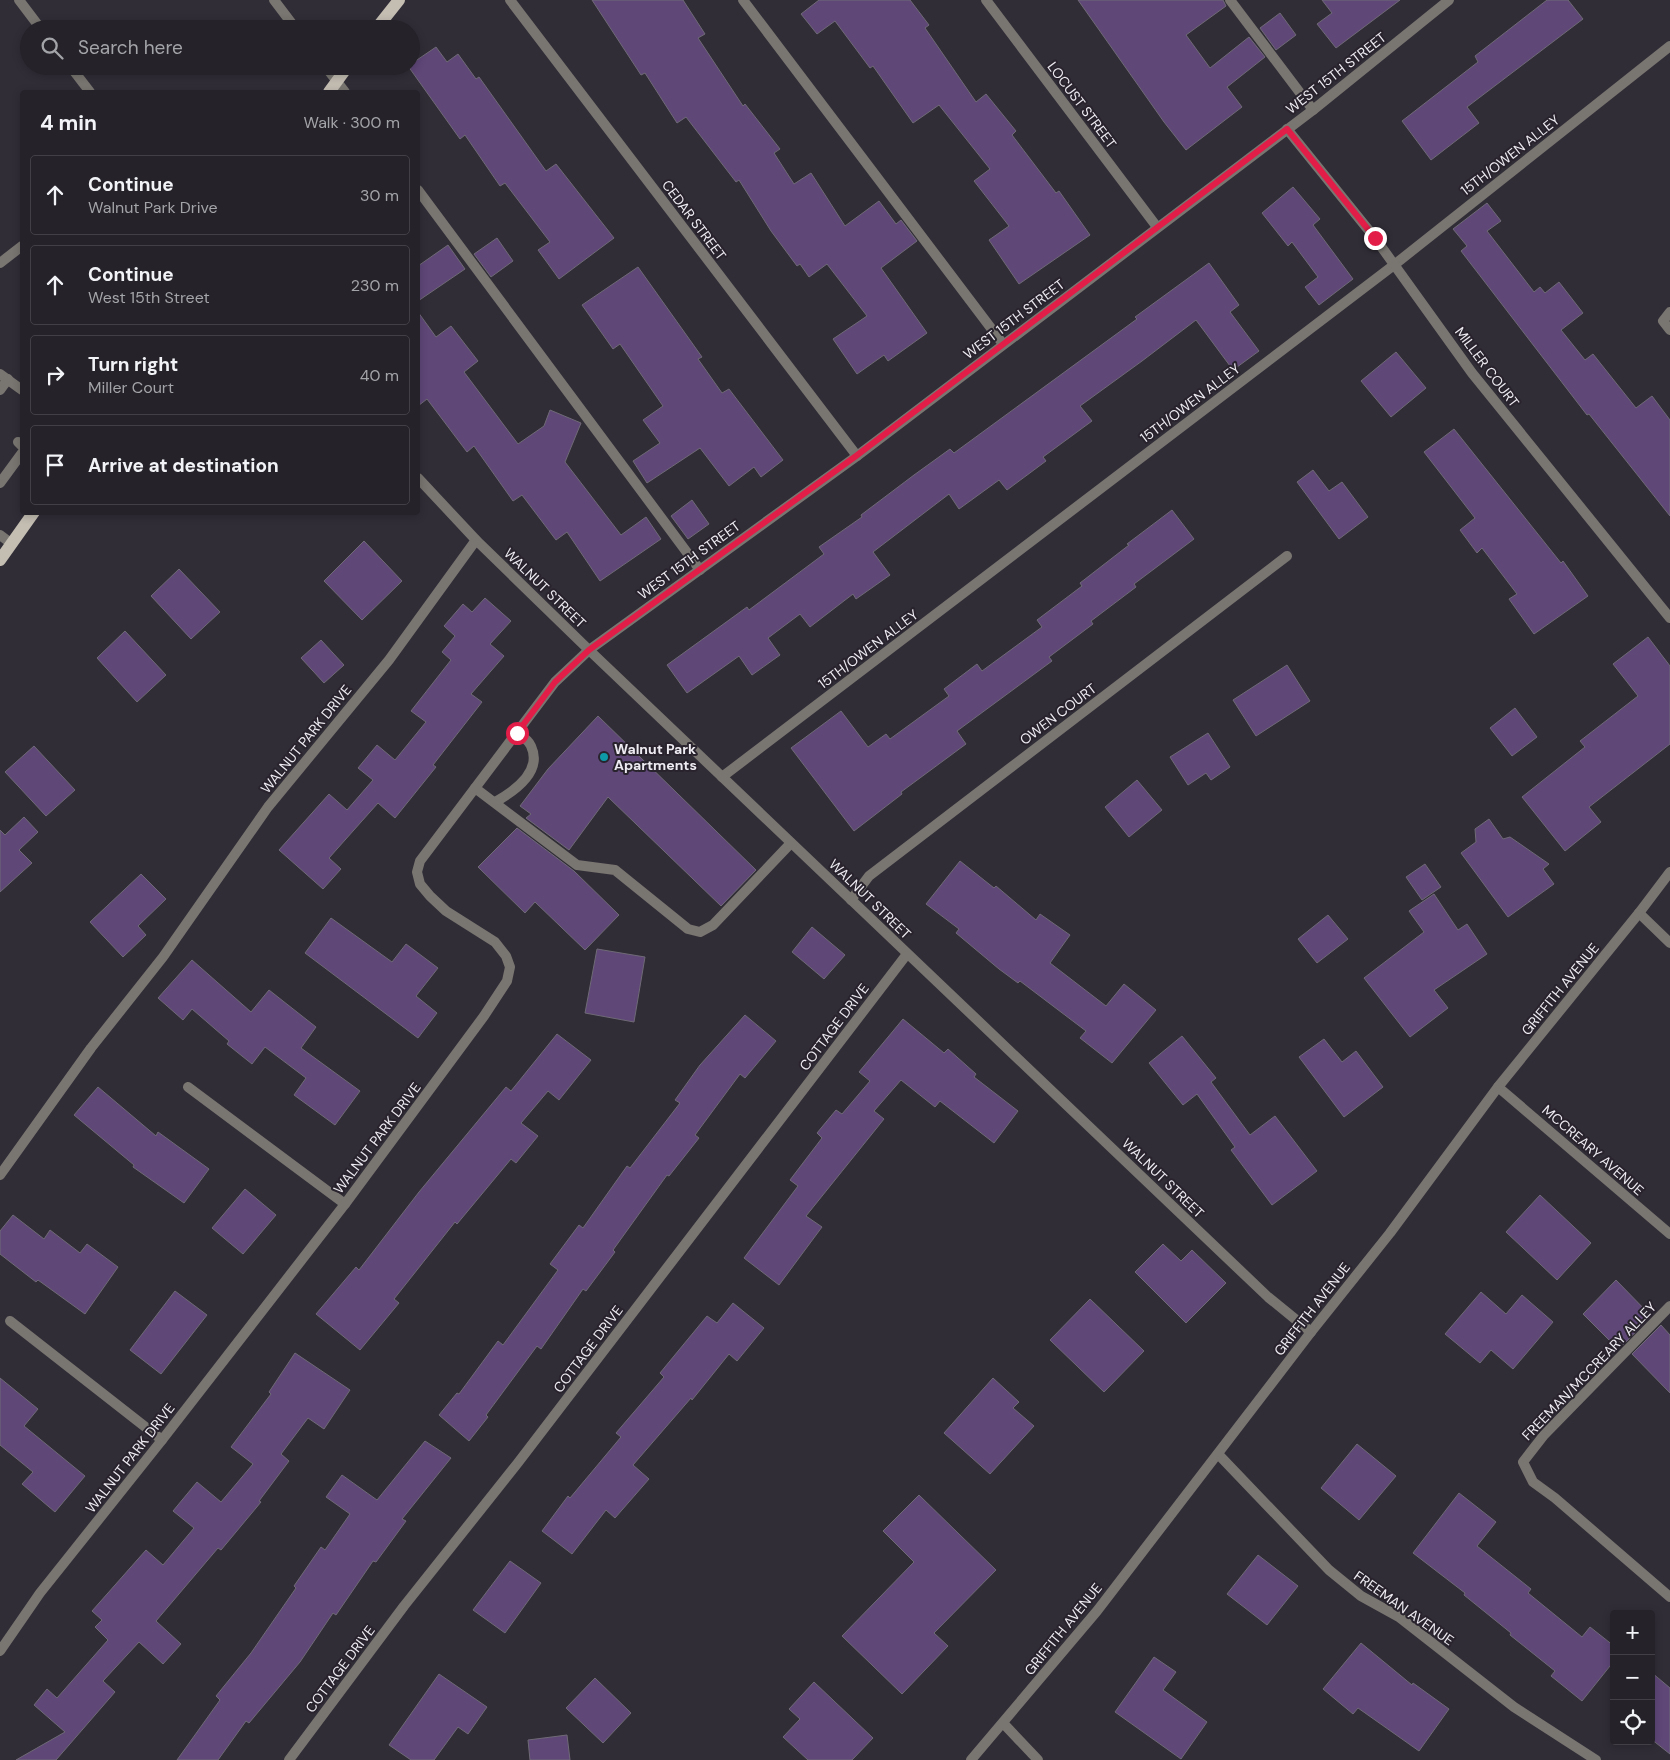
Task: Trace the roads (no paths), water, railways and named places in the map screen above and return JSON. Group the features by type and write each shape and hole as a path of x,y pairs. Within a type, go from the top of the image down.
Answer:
{"main road":[{"path":"383,20 399,0"},
{"path":"330,90 341,75"},
{"path":"0,560 32,515"}],"street":[{"path":"19,0 34,20"},
{"path":"274,0 289,20"},
{"name":"CEDAR STREET","path":"510,0 856,456"},
{"path":"743,0 1003,344"},
{"name":"LOCUST STREET","path":"986,0 1157,227"},
{"path":"1230,0 1313,110"},
{"name":"WEST 15TH STREET","path":"589,650 856,456 1313,110 1449,0"},
{"name":"15TH/OWEN ALLEY","path":"722,777 1394,265 1670,46"},
{"path":"77,75 88,90"},
{"path":"332,75 344,90"},
{"name":"MILLER COURT","path":"1287,129 1375,238 1472,372 1670,618"},
{"path":"420,193 700,570"},
{"path":"0,263 20,248"},
{"path":"1670,312 1663,321 1670,330"},
{"path":"0,390 4,376 20,388"},
{"path":"1,481 20,456"},
{"name":"WALNUT STREET","path":"420,480 476,540 589,650 1268,1297 1311,1332"},
{"path":"0,535 12,544"},
{"name":"WALNUT PARK DRIVE","path":"0,1175 91,1048 163,957 268,807 389,660 476,540"},
{"name":"OWEN COURT","path":"851,900 869,876 1287,556"},
{"name":"WALNUT PARK DRIVE","path":"0,1652 40,1593 162,1440 344,1204 484,1016 507,981 510,967 506,956 495,942 446,911 420,884 417,872 420,861 555,682 589,650"},
{"path":"494,802 513,792 527,778 534,760 531,745 517,733"},
{"path":"475,788 577,865 615,870 688,929 700,932 713,925 791,843"},
{"name":"GRIFFITH AVENUE","path":"971,1760 1097,1611 1311,1332 1390,1233 1498,1087 1670,872"},
{"path":"1639,913 1670,943"},
{"name":"COTTAGE DRIVE","path":"289,1760 404,1606 524,1456 907,954"},
{"path":"188,1087 344,1204"},
{"name":"MCCREARY AVENUE","path":"1498,1087 1670,1234"},
{"name":"FREEMAN/MCCREARY ALLEY","path":"1670,1306 1544,1435 1523,1462 1533,1482 1555,1498 1670,1597"},
{"path":"10,1321 162,1440"},
{"name":"FREEMAN AVENUE","path":"1218,1454 1330,1570 1361,1596 1399,1617 1514,1707 1596,1760"},
{"path":"1003,1723 1038,1760"}],"place":[{"name":"Walnut Park Apartments","path":"604,757"}]}
